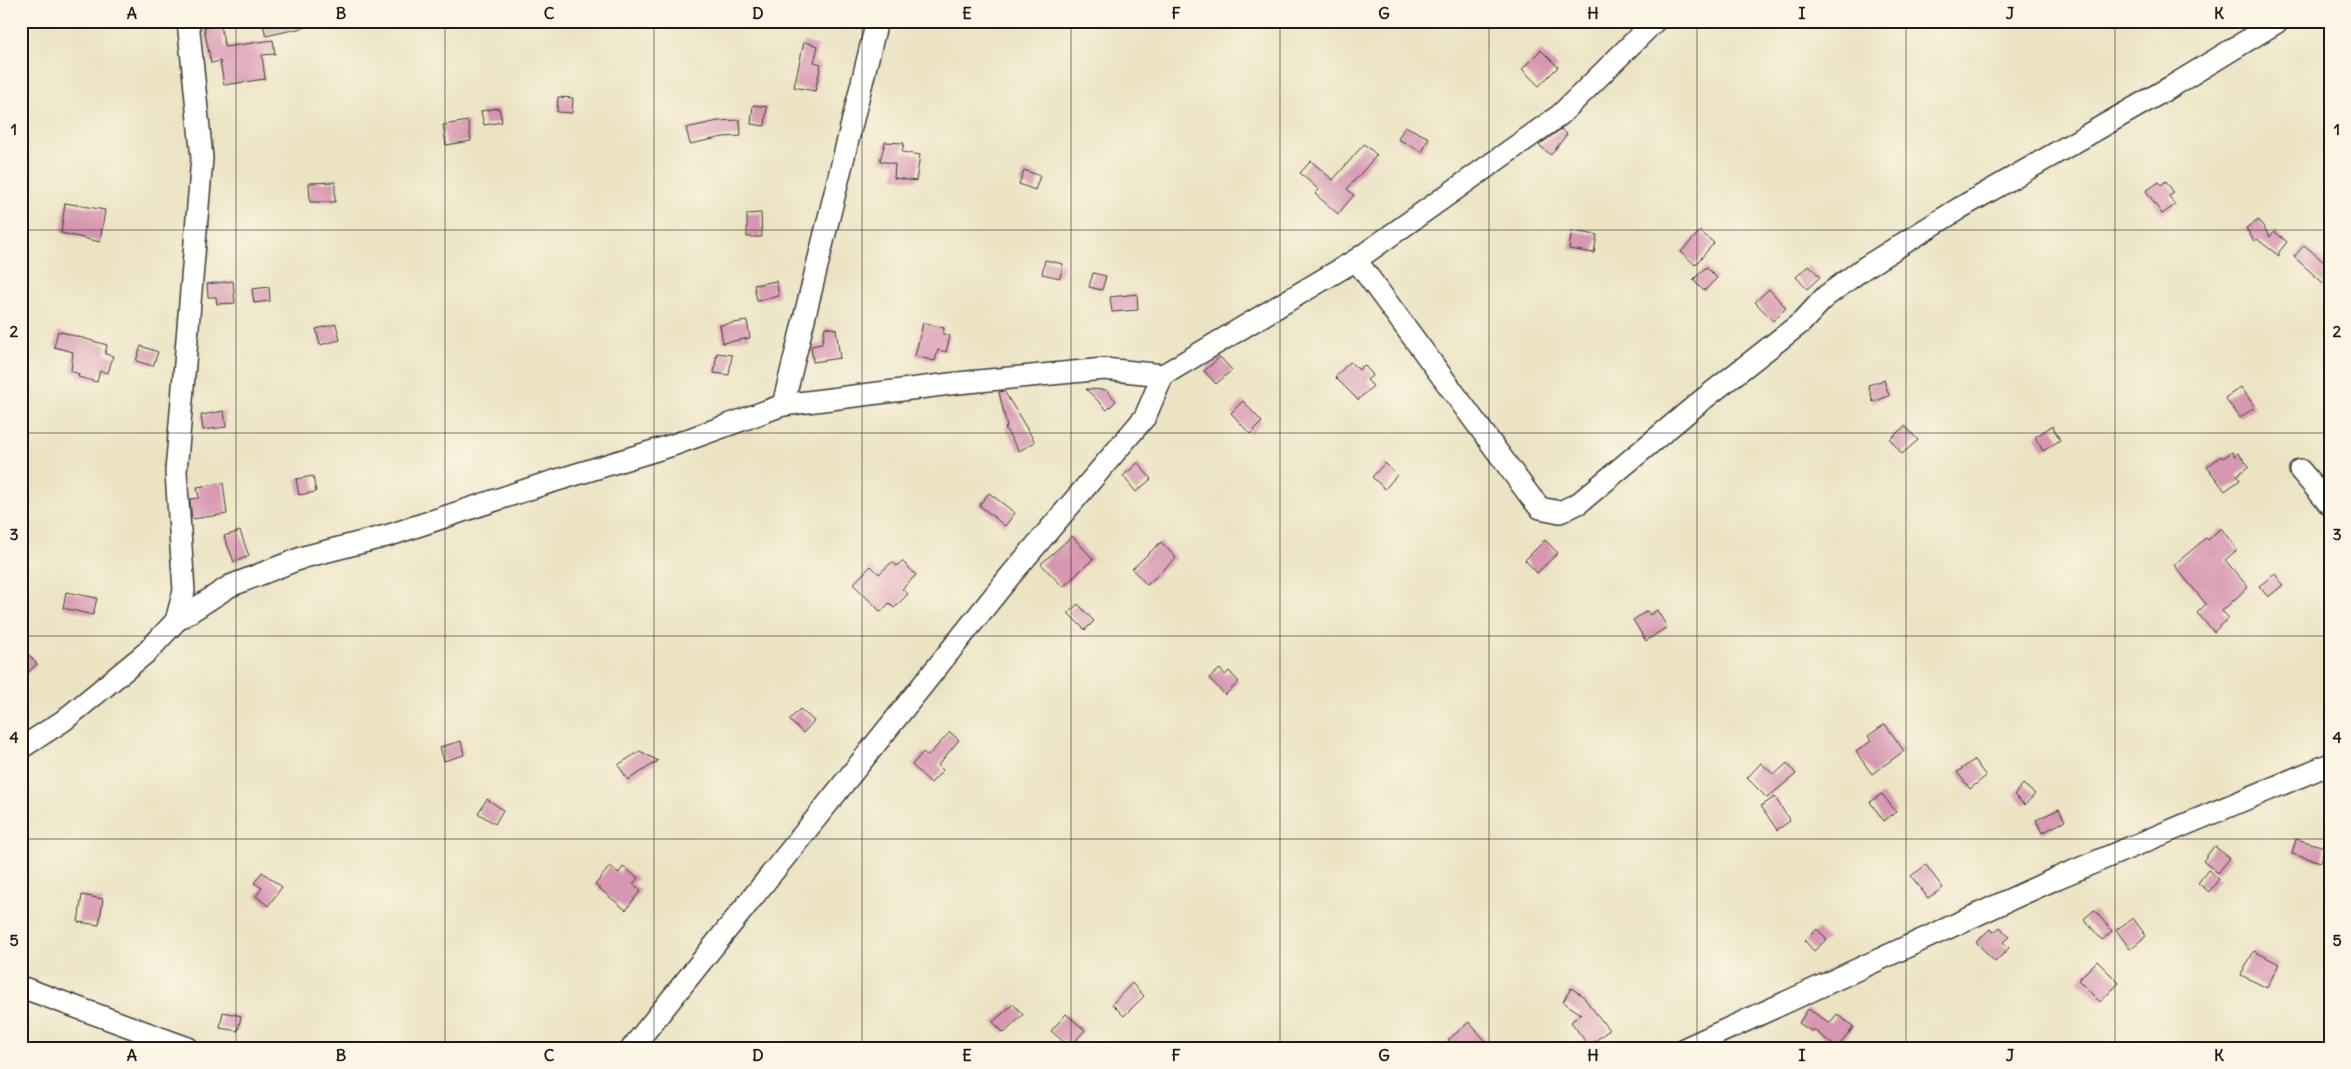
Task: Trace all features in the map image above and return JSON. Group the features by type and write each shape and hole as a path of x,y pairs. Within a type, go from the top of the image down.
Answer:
{"street":[{"path":"176,621 184,591 176,472 202,158 188,21"},
{"path":"783,405 877,21"},
{"path":"632,1048 1010,576 1145,417 1163,375 1356,260 1560,115 1655,21"},
{"path":"1356,260 1530,496 1540,508 1560,512 1579,503 1701,401 1802,322 1826,296 1864,268 1960,208 2174,85 2279,21"},
{"path":"21,748 63,721 147,652 176,621 230,586 304,557 390,535 540,485 673,445 783,405 958,383 1104,368 1163,375"},
{"path":"2300,470 2330,505"},
{"path":"1686,1048 2057,878 2330,764"},
{"path":"21,988 188,1048"}],"building":[{"path":"262,21 306,21 306,27 266,36"},
{"path":"220,24 225,47 273,40 275,54 262,55 265,79 224,85 220,61 211,63 204,28"},
{"path":"804,42 818,46 814,62 821,64 815,91 794,87"},
{"path":"1541,50 1558,67 1539,86 1522,69"},
{"path":"558,97 573,98 572,113 557,112"},
{"path":"753,105 767,107 765,126 751,124"},
{"path":"499,108 502,122 484,125 481,111"},
{"path":"740,120 741,136 723,137 690,144 686,128 718,121"},
{"path":"468,121 471,141 446,145 443,125"},
{"path":"1405,126 1429,138 1422,152 1398,139"},
{"path":"1561,129 1567,134 1551,155 1539,145"},
{"path":"885,142 904,143 902,152 920,155 916,181 894,178 895,164 880,161"},
{"path":"1364,144 1377,155 1347,189 1354,195 1338,214 1315,194 1319,190 1300,173 1311,161 1333,180"},
{"path":"1024,170 1040,176 1035,190 1019,184"},
{"path":"2166,181 2174,193 2169,196 2175,205 2162,214 2146,191 2159,182 2161,185"},
{"path":"335,182 335,202 310,202 309,183"},
{"path":"65,203 105,210 100,242 61,233"},
{"path":"761,213 762,237 747,237 747,214"},
{"path":"2259,220 2270,237 2274,231 2287,242 2279,252 2279,256 2257,239 2254,241 2246,228"},
{"path":"1572,231 1597,235 1594,253 1569,249"},
{"path":"1700,231 1714,243 1695,265 1681,252"},
{"path":"2304,245 2330,267 2330,289 2294,257"},
{"path":"1045,260 1063,264 1060,278 1042,274"},
{"path":"1809,265 1820,277 1807,289 1796,277"},
{"path":"1706,267 1717,278 1704,291 1693,280"},
{"path":"1093,273 1106,276 1102,290 1089,287"},
{"path":"233,281 235,303 217,304 216,297 208,297 207,284"},
{"path":"776,281 779,296 757,301 754,285"},
{"path":"269,287 270,301 254,303 252,289"},
{"path":"1769,289 1786,308 1773,321 1755,302"},
{"path":"1137,294 1138,310 1112,312 1110,297"},
{"path":"747,321 750,338 723,343 720,325"},
{"path":"923,323 944,328 943,334 950,336 946,352 938,350 935,361 915,356"},
{"path":"336,324 340,340 320,345 316,329"},
{"path":"825,327 836,329 840,358 813,362 811,346 822,344"},
{"path":"58,331 107,345 105,354 113,356 108,373 100,371 97,382 78,377 79,374 71,371 73,352 54,347"},
{"path":"141,346 158,352 153,366 136,361"},
{"path":"717,353 732,355 729,375 714,373"},
{"path":"1220,357 1232,370 1216,384 1204,371"},
{"path":"1350,362 1359,370 1364,365 1373,375 1367,380 1373,386 1358,400 1335,377"},
{"path":"1884,380 1889,396 1873,402 1868,385"},
{"path":"2241,387 2255,407 2240,418 2225,398"},
{"path":"1086,389 1106,390 1116,401 1107,410"},
{"path":"1004,391 1035,442 1019,451 1005,428 1007,427 999,392"},
{"path":"1243,401 1262,422 1250,434 1231,413"},
{"path":"224,411 226,427 203,430 201,415"},
{"path":"1905,426 1918,440 1902,454 1890,439"},
{"path":"2052,426 2060,440 2043,451 2035,437"},
{"path":"2232,452 2235,456 2238,453 2249,466 2237,475 2240,480 2225,491 2207,467 2221,456 2223,458"},
{"path":"1138,463 1151,479 1136,492 1123,476"},
{"path":"1385,463 1397,475 1385,489 1372,477"},
{"path":"313,476 316,492 299,495 296,479"},
{"path":"223,483 227,514 192,519 190,499 199,498 197,487"},
{"path":"989,493 1015,513 1005,526 979,505"},
{"path":"2221,528 2237,550 2225,560 2248,587 2222,611 2229,618 2214,632 2197,613 2206,604 2174,565"},
{"path":"240,531 249,556 234,562 224,536"},
{"path":"1072,536 1093,559 1063,587 1041,564"},
{"path":"1545,540 1558,553 1537,573 1525,560"},
{"path":"1161,542 1176,558 1147,585 1132,569"},
{"path":"902,561 916,575 902,589 908,594 894,608 889,603 881,612 853,584 871,566 879,574 892,562 897,566"},
{"path":"2275,574 2283,585 2268,597 2259,586"},
{"path":"66,592 97,598 93,615 63,608"},
{"path":"1078,604 1094,621 1085,630 1068,613"},
{"path":"1657,610 1667,627 1646,641 1633,620 1647,611 1650,615"},
{"path":"21,646 37,664 21,679"},
{"path":"1220,669 1225,675 1229,671 1239,682 1225,695 1209,678"},
{"path":"800,709 814,721 803,733 789,720"},
{"path":"1885,724 1904,751 1872,774 1856,752 1871,741 1868,736"},
{"path":"950,732 959,740 938,765 943,770 931,783 912,765 923,752 928,756"},
{"path":"461,741 464,755 444,761 440,747"},
{"path":"640,751 658,761 628,780 618,765"},
{"path":"1974,760 1986,776 1970,789 1957,772"},
{"path":"1761,763 1774,775 1787,763 1796,774 1767,798 1747,778"},
{"path":"2023,784 2035,794 2025,805 2014,795"},
{"path":"1882,794 1896,812 1884,821 1870,802"},
{"path":"1775,797 1790,821 1777,830 1761,806"},
{"path":"487,799 503,810 495,824 478,813"},
{"path":"2059,809 2065,821 2042,833 2036,820"},
{"path":"2296,839 2325,847 2321,862 2292,854"},
{"path":"2214,846 2230,858 2218,873 2203,861"},
{"path":"1926,865 1943,888 1928,898 1911,876"},
{"path":"610,866 619,873 623,867 638,878 633,884 641,890 626,910 595,885"},
{"path":"2208,870 2219,879 2209,892 2198,883"},
{"path":"262,872 282,887 268,906 256,896 262,888 254,883"},
{"path":"82,895 103,899 99,925 78,922"},
{"path":"2094,910 2112,931 2102,940 2084,919"},
{"path":"2133,918 2146,936 2130,949 2116,930"},
{"path":"2000,927 2009,937 2003,942 2009,948 1995,962 1976,942 1990,929 1994,932"},
{"path":"1817,929 1827,939 1814,951 1805,941"},
{"path":"2254,951 2279,964 2267,988 2241,975"},
{"path":"2097,961 2119,983 2100,1002 2078,980"},
{"path":"1132,983 1144,996 1124,1016 1112,1004"},
{"path":"1571,988 1582,995 1609,1030 1589,1046 1571,1022 1581,1014 1563,1002"},
{"path":"1013,1004 1023,1015 1004,1033 993,1022"},
{"path":"1808,1009 1830,1023 1837,1014 1854,1027 1837,1048 1813,1029 1811,1031 1799,1023"},
{"path":"223,1012 241,1016 238,1031 220,1028"},
{"path":"1066,1014 1085,1030 1070,1047 1051,1031"},
{"path":"1469,1022 1492,1048 1454,1048 1448,1040"}]}
